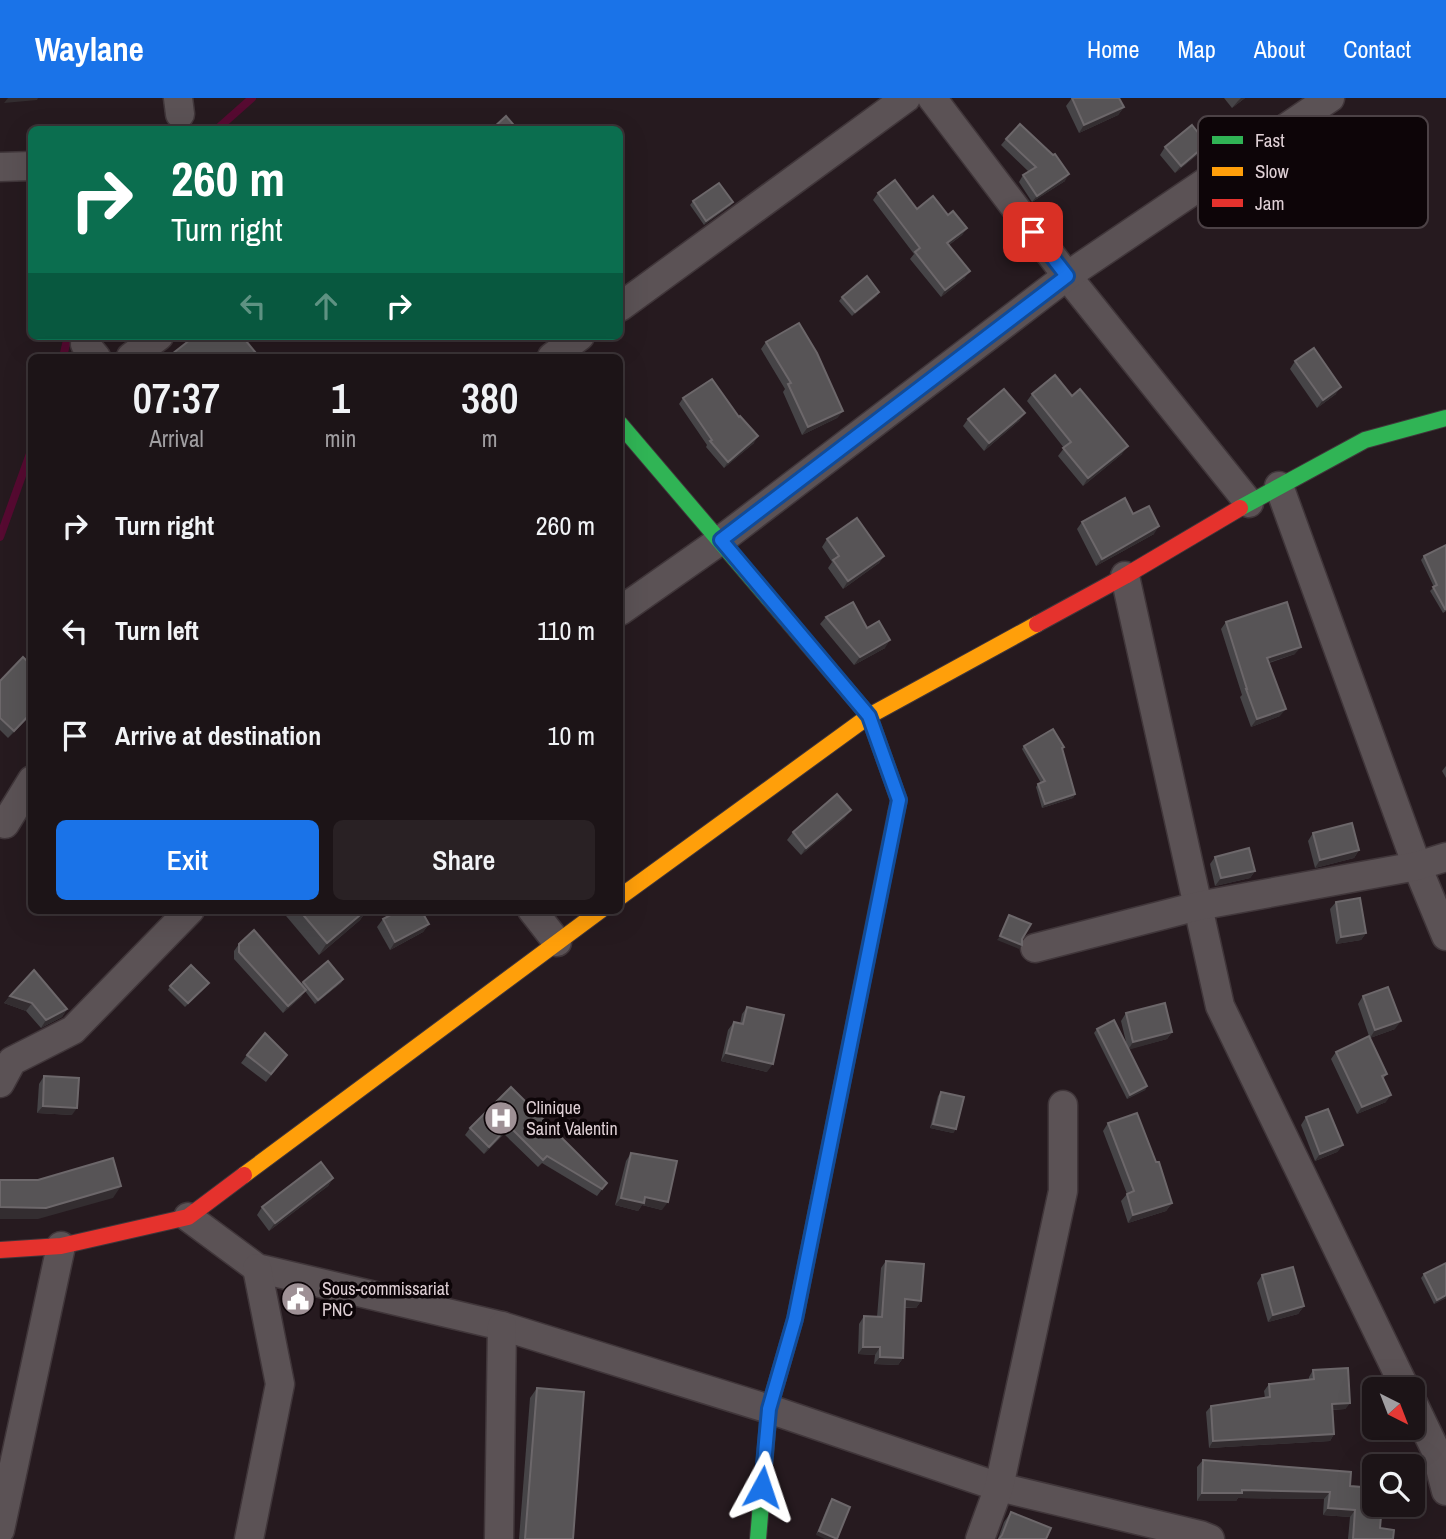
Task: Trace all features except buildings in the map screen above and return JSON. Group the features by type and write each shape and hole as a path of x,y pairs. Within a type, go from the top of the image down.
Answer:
{"street":[{"path":"623,305 906,98"},
{"path":"932,98 1067,276 1249,503"},
{"path":"1303,116 1330,98"},
{"path":"0,167 28,166"},
{"path":"623,609 721,540 1067,276 1198,187"},
{"path":"135,354 154,340"},
{"path":"554,351 573,340"},
{"path":"623,895 869,716 1125,576 1279,486 1365,440 1446,418"},
{"path":"623,427 869,716 899,800 795,1319 769,1409 758,1539"},
{"path":"1279,486 1417,866 1446,936"},
{"path":"1125,576 1220,1006 1400,1377"},
{"path":"5,824 28,787"},
{"path":"1035,948 1198,906 1417,866 1446,857"},
{"path":"0,1083 12,1061 73,1030 186,914"},
{"path":"535,914 556,942"},
{"path":"0,1250 61,1246 188,1217 595,914"},
{"path":"979,1539 999,1487 1063,1191 1063,1105"},
{"path":"188,1217 257,1268 502,1326 769,1409 999,1487 1203,1538"},
{"path":"0,1530 61,1246"},
{"path":"248,1539 280,1384 257,1268"},
{"path":"499,1539 502,1326"},
{"path":"1425,1428 1435,1449 1446,1491"}],"waterway":[{"path":"220,126 252,98"},
{"path":"64,354 67,340"},
{"path":"0,537 28,459"}],"traffic: fast":[{"path":"1240,508 1365,440 1446,418"},
{"path":"623,428 869,716 899,800 896,813"},
{"path":"758,1539 769,1409 778,1378"}],"traffic: slow":[{"path":"623,895 869,716 1037,624"},
{"path":"778,1378 795,1319 896,813"},
{"path":"244,1175 596,914"}],"traffic: jam":[{"path":"1037,624 1240,508"},
{"path":"0,1250 61,1246 188,1217 244,1175"}],"place":[{"name":"Clinique Saint Valentin","path":"501,1118"},
{"name":"Sous-commissariat PNC","path":"298,1299"}],"route":[{"path":"762,1487 769,1409 795,1319 899,800 869,716 721,540 1067,276 1033,232"}]}
